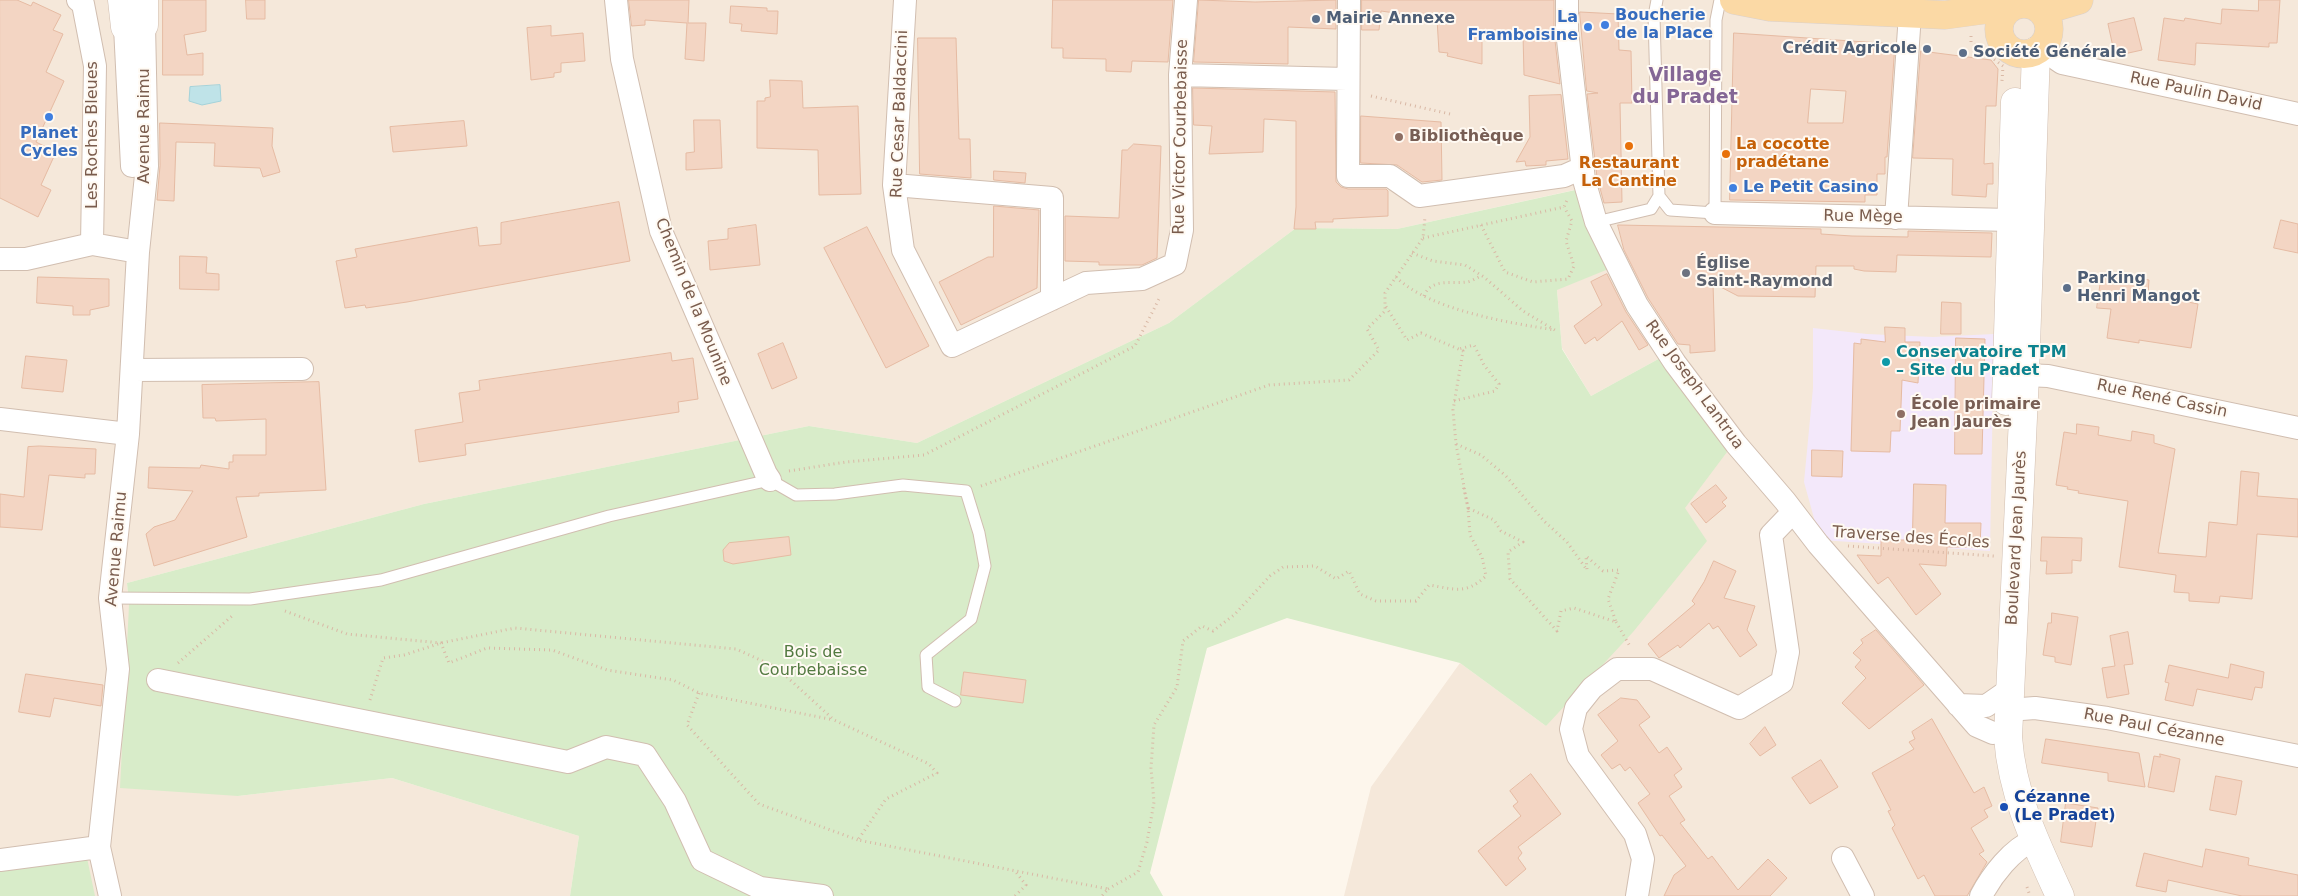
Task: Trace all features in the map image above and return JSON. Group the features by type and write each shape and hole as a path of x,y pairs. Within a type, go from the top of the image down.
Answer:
{"main road":[{"path":"1734,0 1770,8 1945,15 2028,4 2042,11 2050,26 2046,42 2024,49 1987,28 1945,15"},
{"path":"2042,11 2079,0"},
{"path":"2012,6 2006,11 1999,26 2024,49"}],"street":[{"name":"Les Roches Bleues","path":"78,0 83,4 96,66 92,244"},
{"name":"Avenue Raimu","path":"110,896 99,846 118,669 110,598 128,434 138,252 138,17 122,0"},
{"name":"Chemin de la Mounine","path":"616,0 622,59 661,231 724,380 770,480"},
{"name":"Rue Cesar Baldaccini","path":"905,0 894,185 902,250 952,346 1052,299"},
{"name":"Rue Victor Courbebaisse","path":"1052,299 1086,283 1142,279 1175,264 1182,230 1180,75 1186,0"},
{"path":"1349,0 1347,85 1348,176 1390,176 1419,196 1576,175"},
{"name":"Rue Joseph Lantrua","path":"1567,0 1567,31 1576,175 1596,222 1637,305 1675,363 1736,444 1818,544 1977,726 1993,733"},
{"path":"1896,218 1910,14"},
{"name":"Rue Paulin David","path":"2024,49 2062,63 2298,114"},
{"name":"Boulevard Jean Jaurès","path":"2024,49 2010,220 2002,556 2004,700 2012,772 2042,896"},
{"name":"Boulevard Jean Jaurès","path":"2024,49 2025,375 2004,700 1993,733 1996,773 2004,807 2060,896"},
{"path":"1180,75 1347,85"},
{"path":"894,185 1052,198 1052,299"},
{"name":"Rue Mège","path":"1715,213 2010,220"},
{"path":"0,259 26,259 92,244 138,252"},
{"path":"132,370 302,369"},
{"name":"Rue René Cassin","path":"2025,375 2048,376 2298,428"},
{"path":"0,419 128,434"},
{"path":"1637,896 1643,859 1635,834 1578,756 1571,728 1576,708 1592,688 1617,669 1652,669 1739,708 1782,682 1788,652 1771,534 1793,512"},
{"path":"158,680 568,762 606,747 645,755 674,801 702,860 760,888 822,896"},
{"path":"1958,705 1986,706 2004,700"},
{"name":"Rue Paul Cézanne","path":"2004,700 2035,708 2107,718 2298,756"},
{"path":"1981,896 1986,886 2028,843"},
{"path":"0,860 99,846"},
{"path":"1843,858 1862,896"}],"lane":[{"path":"1596,222 1650,209 1659,196 1654,16 1657,0"},
{"path":"1659,196 1670,210 1715,213 1716,20 1720,0"},
{"path":"110,598 250,599 380,580 609,516 770,480 796,495 835,494 903,485 966,491 979,534 985,566 971,619 926,655 928,687 955,701"}],"path":[{"path":"1347,85 1450,114"},
{"path":"1564,207 1576,175"},
{"path":"966,491 1011,477 1269,385 1350,380 1379,350 1367,329 1385,311 1385,293 1423,238 1425,216 1419,196"},
{"path":"1423,238 1564,207"},
{"path":"1480,225 1505,272 1533,282 1568,279 1574,266 1566,241 1572,221 1564,207"},
{"path":"1396,277 1404,285 1424,296 1455,308 1516,324 1557,331 1523,311 1481,275 1465,265 1433,261 1412,254"},
{"path":"1424,296 1426,290 1440,282 1468,282 1481,275"},
{"path":"770,480 788,472 846,462 924,455 1135,346 1157,299 1164,294"},
{"path":"1102,896 1108,889 1138,872 1147,842 1154,802 1151,768 1154,725 1177,687 1183,641 1202,626 1213,631 1234,614 1270,576 1284,567 1315,566 1336,579 1349,572 1360,594 1376,601 1416,600 1429,585 1458,590 1474,587 1486,576 1482,557 1470,534 1468,508 1456,444 1454,401 1463,351 1421,333 1408,340 1385,306"},
{"path":"1454,401 1495,391 1499,384 1484,365 1474,345 1458,349"},
{"path":"1456,444 1481,455 1506,476 1544,521 1567,542 1587,570 1586,556 1604,571 1619,570 1608,599 1616,622 1574,608 1561,611 1557,631 1510,579 1508,552 1523,542 1501,531 1494,520 1468,508"},
{"name":"Traverse des Écoles","path":"1818,544 2002,556"},
{"path":"271,596 275,608 347,634 441,643"},
{"path":"158,680 250,599"},
{"path":"363,722 383,658 404,655 441,643 515,628 736,649 776,667 834,720"},
{"path":"441,643 449,663 488,648 552,650 607,670 673,680 699,693 834,720 929,764 937,773 886,799 858,840"},
{"path":"699,693 687,725 759,804 858,840 1108,889"},
{"path":"1015,870 1026,884 1015,896"}],"shaded area":[{"path":"0,0 2298,0 2298,896 1344,896 1371,787 1460,663 1546,726 1685,508 1662,357 1591,396 1562,348 1557,290 1579,189 1397,229 1296,228 1169,323 917,443 809,426 424,504 127,583 129,605 238,796 392,778 579,836 570,896 0,896"},
{"name":"École primaire Jean Jaurès","path":"1813,328 1867,334 1933,337 1994,334 1990,551 1820,540 1804,482 1813,388"}],"green space":[{"name":"Bois de Courbebaisse","path":"1580,189 1611,268 1557,290 1562,349 1591,396 1662,357 1727,452 1685,508 1707,541 1633,632 1546,726 1460,663 1287,618 1207,648 1150,873 1163,896 570,896 579,836 392,778 238,796 120,788 129,605 127,583 424,504 809,426 917,443 1169,323 1296,228 1397,229"},
{"path":"87,858 95,896 0,896 0,869"}],"water":[{"path":"220,85 221,101 202,105 189,101 190,87"}],"building":[{"path":"0,0 17,0 31,6 33,2 61,15 53,30 63,34 46,72 64,81 36,142 56,152 41,185 51,190 38,217 0,198"},
{"path":"163,0 206,0 206,31 184,35 187,55 203,53 203,75 163,75"},
{"path":"246,0 265,0 265,19 247,19"},
{"path":"629,0 689,0 688,23 706,23 704,61 685,59 687,23 645,20 645,25 632,26"},
{"path":"1053,0 1173,0 1168,62 1132,61 1131,72 1106,71 1106,59 1063,58 1063,48 1052,48"},
{"path":"1199,0 1255,2 1336,0 1336,29 1288,27 1288,64 1194,62"},
{"path":"1362,0 1554,0 1554,32 1560,84 1524,75 1523,34 1482,34 1482,64 1447,56 1448,53 1439,52 1437,19 1381,11 1379,30 1362,30"},
{"path":"2259,0 2280,0 2277,43 2269,43 2269,47 2196,43 2195,65 2158,60 2164,18 2184,21 2185,18 2221,24 2222,9 2258,11"},
{"path":"731,6 767,8 767,11 778,11 777,34 741,31 742,24 730,23"},
{"path":"1580,12 1618,14 1619,50 1631,51 1632,103 1620,103 1622,202 1604,203 1597,177 1587,94 1598,93 1587,91"},
{"path":"2134,18 2142,50 2115,56 2108,24"},
{"path":"551,26 551,36 583,33 585,61 561,63 561,72 554,73 554,77 531,80 527,28"},
{"path":"1734,33 1895,44 1885,174 1877,174 1877,195 1865,195 1865,202 1730,200","holes":["1811,89 1846,91 1843,123 1808,123"]},
{"path":"918,38 956,38 959,139 970,139 971,178 920,174"},
{"path":"1921,51 1991,60 1998,69 1996,106 1986,106 1984,164 1993,163 1993,184 1987,184 1986,197 1952,195 1953,159 1913,158"},
{"path":"770,80 802,81 803,108 858,106 861,194 819,195 818,150 757,148 757,101 765,101 765,98 770,97"},
{"path":"1193,88 1335,92 1336,182 1341,187 1348,189 1386,189 1388,191 1388,216 1333,219 1333,222 1315,222 1316,229 1294,229 1296,207 1296,121 1264,119 1263,152 1209,154 1212,126 1194,125"},
{"path":"1561,95 1568,159 1546,161 1546,165 1526,166 1525,161 1516,162 1530,137 1529,96"},
{"name":"Bibliothèque","path":"1361,116 1441,122 1442,180 1422,182 1397,165 1361,163"},
{"path":"694,120 720,120 722,168 686,170 686,153 694,152"},
{"path":"464,121 467,146 393,152 390,127"},
{"path":"160,123 273,128 272,146 280,172 263,177 260,168 214,166 215,143 176,142 174,201 157,200 160,166"},
{"path":"1134,144 1161,146 1157,258 1142,265 1099,265 1099,262 1065,261 1065,216 1119,218 1122,150 1127,150"},
{"path":"994,171 1026,173 1025,183 994,180"},
{"path":"619,202 630,261 407,302 366,308 365,305 345,308 336,261 357,257 355,249 477,227 479,246 501,244 501,223"},
{"path":"994,206 1039,210 1037,288 961,325 939,282 988,257 993,257"},
{"path":"2281,220 2298,224 2298,253 2274,248"},
{"path":"756,225 760,265 710,270 708,241 728,239 728,229"},
{"path":"1618,225 1821,229 1821,234 1852,236 1908,237 1908,231 1992,233 1991,257 1897,255 1896,272 1864,271 1854,269 1854,266 1816,266 1815,297 1738,296 1713,283 1715,351 1690,353 1690,345 1678,344 1648,298 1624,250"},
{"path":"867,227 929,346 886,368 824,248"},
{"path":"180,256 207,257 206,273 219,274 219,290 180,289"},
{"path":"2102,273 2149,280 2148,294 2198,304 2191,348 2139,340 2139,343 2107,338 2111,309 2097,308"},
{"path":"1607,274 1626,312 1648,345 1639,350 1622,321 1597,341 1595,337 1585,344 1574,326 1602,305 1591,282"},
{"path":"38,277 109,279 109,306 90,310 90,315 73,315 73,306 37,303"},
{"path":"1942,302 1961,303 1961,334 1941,334"},
{"name":"Conservatoire TPM – Site du Pradet","path":"1885,327 1905,328 1905,342 1920,342 1918,383 1902,380 1900,431 1891,431 1890,452 1851,451 1854,343 1861,344 1861,339 1885,342"},
{"path":"1956,338 1985,339 1982,454 1955,454"},
{"path":"783,343 797,378 772,389 758,354"},
{"path":"671,353 672,361 693,358 698,399 678,402 679,412 465,444 466,455 419,462 415,430 463,422 459,393 480,390 479,381"},
{"path":"26,356 67,360 63,392 22,388"},
{"path":"319,382 326,490 259,493 259,496 236,497 247,537 154,566 146,534 154,527 175,520 193,491 148,488 149,467 200,468 201,465 229,469 229,462 233,462 233,455 266,455 266,419 216,421 215,418 203,418 202,385"},
{"path":"2077,424 2099,427 2098,435 2131,441 2132,431 2154,435 2154,443 2175,449 2158,553 2206,557 2209,522 2237,525 2241,471 2259,473 2257,496 2298,499 2298,537 2257,534 2252,599 2220,596 2219,603 2189,601 2189,593 2174,592 2176,575 2119,567 2128,501 2078,493 2079,491 2056,485 2064,432 2076,434"},
{"path":"28,447 96,449 95,474 85,474 85,478 49,475 42,530 0,527 0,494 24,497"},
{"path":"1812,450 1843,451 1842,477 1812,476"},
{"path":"1914,484 1946,485 1945,523 1981,523 1980,547 1947,547 1946,566 1919,564 1941,594 1916,615 1888,577 1878,584 1857,555 1881,556 1881,540 1912,540"},
{"path":"1716,485 1727,498 1722,502 1726,506 1706,523 1691,504"},
{"path":"789,537 791,555 733,564 724,561 723,550 729,543"},
{"path":"2042,537 2082,538 2081,561 2072,560 2072,573 2046,574 2047,561 2041,561"},
{"path":"1714,561 1736,571 1724,598 1755,606 1747,630 1757,645 1740,657 1718,626 1713,629 1709,623 1680,648 1678,645 1659,658 1648,644 1695,604 1692,601"},
{"path":"2052,613 2078,617 2071,665 2055,662 2055,657 2043,655 2048,623 2051,623"},
{"path":"1876,630 1924,685 1869,729 1842,703 1866,678 1855,667 1861,660 1853,653 1863,643 1861,640"},
{"path":"2128,632 2133,664 2124,665 2129,694 2107,698 2102,668 2115,666 2110,636"},
{"path":"2231,664 2264,672 2262,688 2255,687 2252,700 2197,689 2193,706 2165,700 2169,683 2165,682 2169,665 2228,678"},
{"path":"964,672 1026,680 1023,703 961,695"},
{"path":"26,674 103,685 101,706 54,698 50,717 19,712"},
{"path":"1621,698 1637,700 1650,717 1639,725 1659,753 1667,747 1682,769 1674,775 1682,787 1669,796 1685,820 1680,823 1708,859 1712,856 1738,890 1768,859 1787,878 1770,896 1664,896 1674,875 1686,866 1662,835 1660,836 1638,803 1650,794 1630,767 1625,771 1620,764 1612,769 1601,755 1618,741 1598,715"},
{"path":"1932,719 1974,793 1984,787 1992,806 1984,810 1988,817 1971,828 1984,851 1979,854 1987,862 1967,896 1935,896 1924,875 1918,879 1892,828 1895,825 1888,811 1891,810 1872,773 1914,749 1909,742 1915,739 1912,732"},
{"path":"1765,727 1776,745 1760,756 1750,744"},
{"path":"2046,739 2139,753 2145,787 2108,781 2108,773 2042,763"},
{"path":"2160,754 2180,759 2174,792 2148,787 2154,756 2160,757"},
{"path":"1821,760 1838,787 1810,804 1792,778"},
{"path":"1531,774 1561,814 1518,847 1522,853 1518,858 1526,869 1506,886 1478,851 1521,816 1513,806 1518,802 1510,791"},
{"path":"2216,776 2242,781 2236,815 2210,810"},
{"path":"2066,803 2098,808 2092,847 2061,842"},
{"path":"2206,849 2249,858 2248,865 2298,875 2298,896 2242,896 2168,880 2166,892 2136,886 2144,853 2202,867"}],"place":[{"name":"Mairie Annexe","path":"1316,19"},
{"name":"Boucherie de la Place","path":"1605,25"},
{"name":"La Framboisine","path":"1588,27"},
{"name":"Crédit Agricole","path":"1927,49"},
{"name":"Société Générale","path":"1963,53"},
{"name":"Planet Cycles","path":"49,117"},
{"name":"Bibliothèque","path":"1399,137"},
{"name":"Restaurant La Cantine","path":"1629,146"},
{"name":"La cocotte pradétane","path":"1726,154"},
{"name":"Le Petit Casino","path":"1733,188"},
{"name":"Église Saint-Raymond","path":"1686,273"},
{"name":"Parking Henri Mangot","path":"2067,288"},
{"name":"Conservatoire TPM – Site du Pradet","path":"1886,362"},
{"name":"École primaire Jean Jaurès","path":"1901,414"},
{"name":"Cézanne (Le Pradet)","path":"2004,807"}],"district":[{"name":"Village du Pradet","path":"1685,87"}]}
